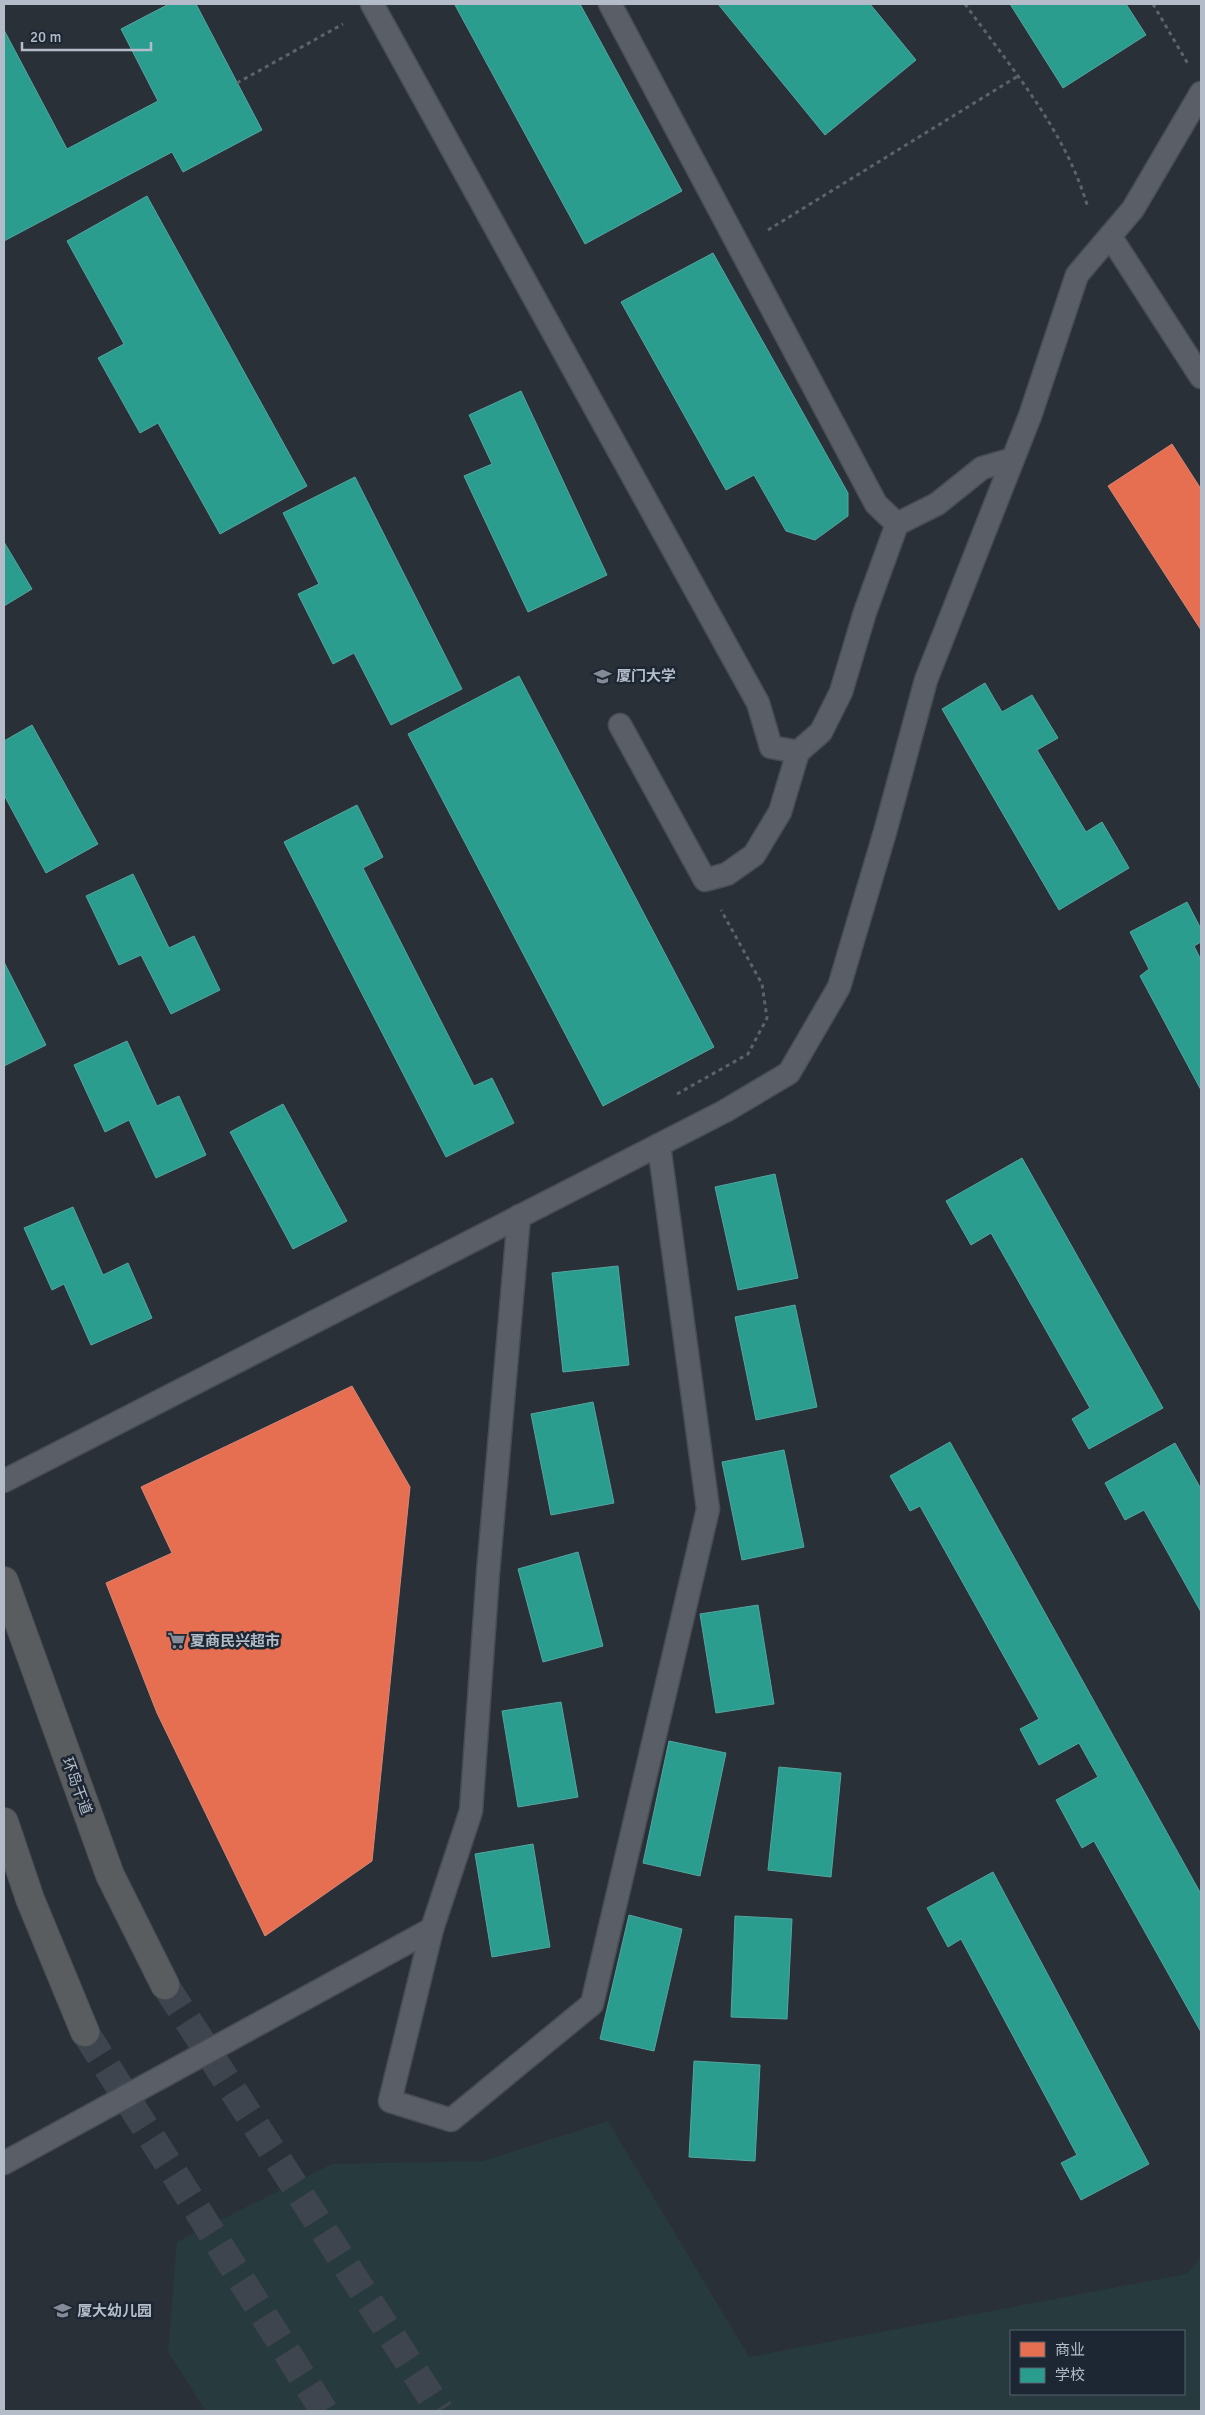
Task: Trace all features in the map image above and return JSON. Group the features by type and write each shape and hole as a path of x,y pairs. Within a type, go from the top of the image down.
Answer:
{"highway":[{"name":"环岛干道","path":"4,1581 110,1876 165,1985"},
{"path":"4,1822 30,1899 85,2032"}],"lane":[{"path":"610,4 876,504 897,524"},
{"path":"373,5 758,703 771,747 798,752"},
{"path":"4,1481 725,1111 789,1073 839,987 885,832 926,680 1030,416 1078,275 1133,209 1201,93"},
{"path":"1110,236 1201,377"},
{"path":"620,725 705,880 727,874 754,855 780,812 798,752 820,732 841,692 877,578 897,524 937,504 982,468 1013,459"},
{"path":"518,1216 488,1574 471,1811 432,1929 390,2101 451,2120 592,2004 708,1508 659,1145"},
{"path":"4,2163 432,1929"}],"path":[{"path":"966,4 1046,118 1079,177 1088,209 1110,236"},
{"path":"1153,4 1192,70"},
{"path":"237,83 373,5"},
{"path":"739,247 1018,76"},
{"path":"672,1097 748,1054 767,1018 762,984 705,880"}],"green space":[{"path":"608,2121 749,2357 1186,2274 1201,2258 1201,2411 206,2411 168,2352 177,2242 332,2164 484,2161"}],"building: 商业":[{"path":"1172,444 1201,489 1201,630 1108,486"},
{"path":"352,1386 410,1487 372,1861 265,1936 157,1713 106,1583 172,1553 141,1487"}],"building: 学校":[{"path":"169,4 196,4 262,130 183,172 172,152 4,241 4,30 67,149 158,101 121,29"},
{"path":"580,4 682,191 585,244 455,5"},
{"path":"718,4 870,4 916,60 825,135"},
{"path":"1010,4 1126,4 1146,35 1063,88"},
{"path":"147,196 307,486 220,534 158,423 140,433 98,358 124,344 67,241"},
{"path":"713,253 848,493 848,516 815,540 786,531 754,475 726,490 621,302"},
{"path":"521,391 607,575 528,612 464,476 492,464 469,415"},
{"path":"355,477 462,689 391,725 354,653 333,664 298,594 319,584 283,513"},
{"path":"4,542 32,589 4,606"},
{"path":"519,676 714,1047 603,1106 408,734"},
{"path":"985,683 1002,712 1032,695 1058,738 1037,750 1086,832 1102,822 1129,868 1059,910 942,709"},
{"path":"32,725 98,844 46,873 4,795 4,741"},
{"path":"357,805 383,857 363,868 474,1086 492,1078 514,1123 446,1157 284,842"},
{"path":"133,874 169,948 194,936 220,990 171,1014 141,955 119,965 86,896"},
{"path":"1187,902 1201,929 1201,942 1194,946 1201,960 1201,1090 1140,976 1149,969 1130,932"},
{"path":"4,962 46,1045 4,1066"},
{"path":"127,1041 157,1106 179,1096 206,1155 156,1178 129,1120 105,1132 74,1065"},
{"path":"283,1104 347,1221 293,1249 230,1132"},
{"path":"1022,1158 1163,1408 1089,1449 1072,1419 1090,1408 991,1233 971,1245 946,1201"},
{"path":"775,1174 798,1278 738,1290 715,1187"},
{"path":"73,1207 103,1275 128,1263 152,1318 91,1345 64,1284 52,1290 24,1228"},
{"path":"618,1266 629,1365 563,1372 552,1273"},
{"path":"795,1305 817,1407 756,1420 735,1317"},
{"path":"593,1402 614,1503 551,1515 531,1414"},
{"path":"950,1442 1201,1894 1201,2032 1094,1841 1082,1848 1056,1800 1098,1777 1079,1743 1039,1765 1020,1729 1039,1719 920,1506 910,1511 890,1476"},
{"path":"1175,1443 1201,1489 1201,1612 1144,1510 1125,1520 1105,1483"},
{"path":"784,1450 804,1547 742,1560 722,1462"},
{"path":"578,1552 603,1646 543,1662 518,1569"},
{"path":"758,1605 774,1704 716,1713 700,1614"},
{"path":"561,1702 578,1797 518,1807 502,1711"},
{"path":"669,1741 726,1753 700,1876 643,1863"},
{"path":"779,1767 841,1773 831,1877 768,1870"},
{"path":"533,1844 550,1947 492,1957 475,1854"},
{"path":"993,1872 1149,2164 1081,2200 1061,2163 1077,2155 961,1939 948,1947 927,1908"},
{"path":"629,1915 682,1929 654,2051 600,2039"},
{"path":"735,1916 792,1919 787,2019 731,2017"},
{"path":"694,2061 760,2065 755,2161 689,2157"}],"tunnel":[{"path":"165,1985 440,2411"},
{"path":"85,2032 324,2411"}],"place":[{"name":"厦门大学","path":"602,676"},
{"name":"夏商民兴超市","path":"176,1641"},
{"name":"厦大幼儿园","path":"63,2311"}]}
